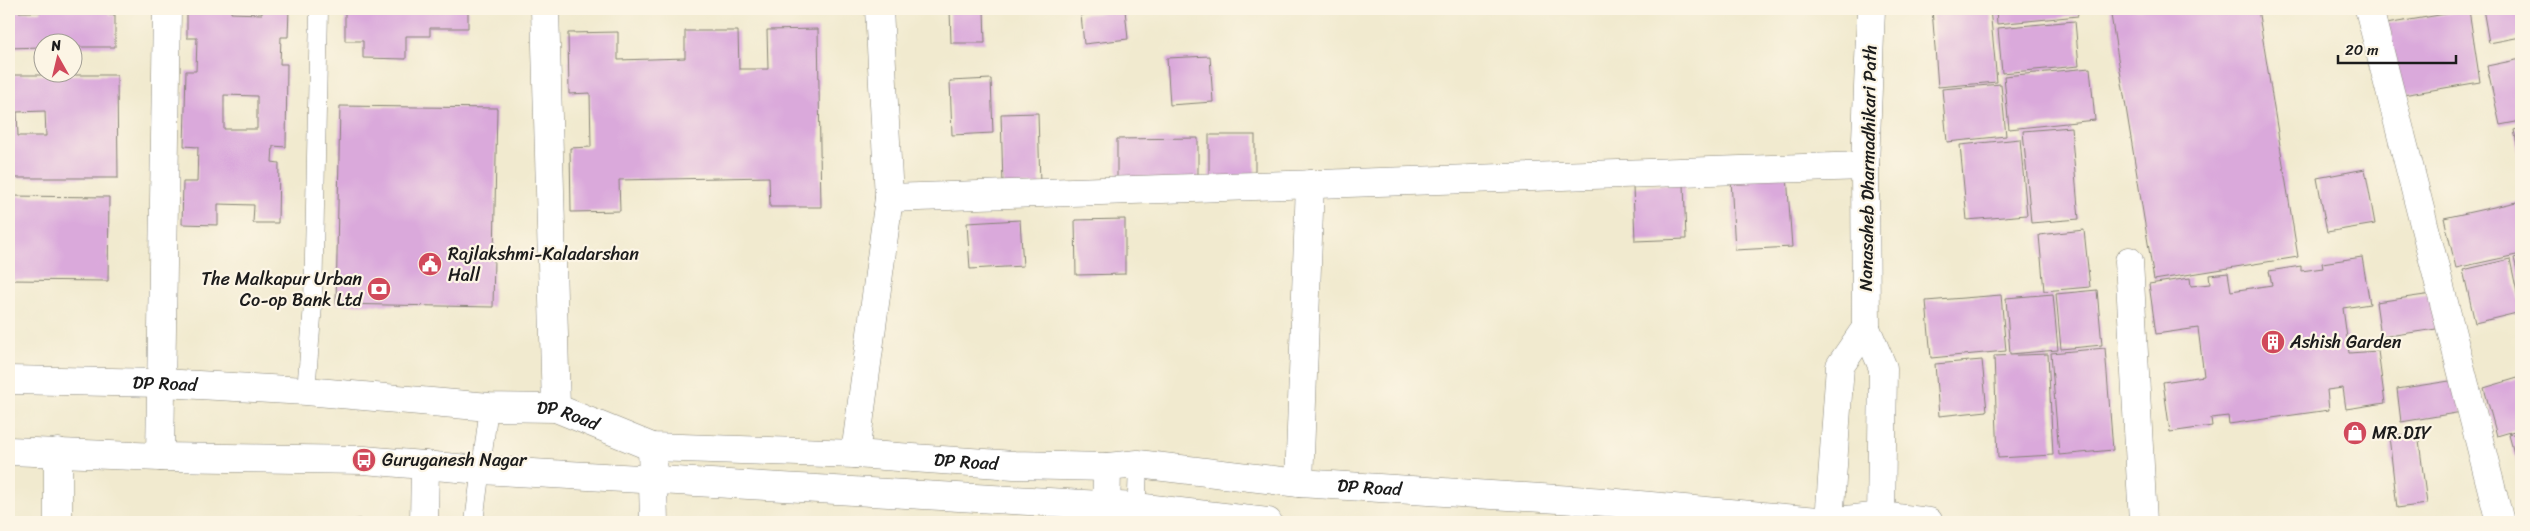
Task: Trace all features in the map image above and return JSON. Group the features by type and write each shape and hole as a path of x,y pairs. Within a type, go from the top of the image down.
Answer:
{"street":[{"path":"160,457 167,9"},
{"path":"545,9 556,408"},
{"path":"856,454 888,198 879,9"},
{"name":"Nanasaheb Dharmadhikari Path","path":"1870,9 1865,166 1866,328 1883,368 1881,519"},
{"path":"2369,9 2500,522"},
{"path":"888,198 1865,166"},
{"path":"1299,483 1310,184"},
{"path":"2129,261 2144,522"},
{"path":"1829,522 1840,366 1866,328"},
{"name":"DP Road","path":"9,380 162,383 306,391 489,406 556,408 652,447 856,454 1014,466 1107,467 1138,464 1299,483 1606,502 1829,522 1881,519 1929,522"},
{"path":"652,447 654,522"},
{"name":"DP Road","path":"9,451 160,457 364,460 480,470 653,479 1106,514 1268,522"},
{"path":"58,452 58,522"},
{"path":"424,522 425,465"},
{"path":"1106,514 1107,467"}],"lane":[{"path":"306,391 313,305 319,9"},
{"path":"474,522 489,406"},
{"path":"1136,514 1138,464"}],"building":[{"path":"9,9 19,9 19,12 41,12 41,9 109,9 109,15 115,15 115,47 82,47 82,32 32,32 32,47 9,48"},
{"path":"187,9 231,9 231,13 262,14 262,9 289,9 288,37 281,37 280,64 287,64 286,147 273,146 272,162 279,163 278,223 253,223 254,205 218,204 218,225 182,224 183,182 197,182 198,147 184,146 186,71 196,71 197,38 187,38","holes":["224,95 257,96 257,129 224,129"]},
{"path":"345,9 468,9 468,28 430,28 430,36 406,36 406,59 363,58 363,41 345,41"},
{"path":"950,9 984,9 985,43 951,43"},
{"path":"1932,9 1990,9 1997,82 1938,87"},
{"path":"1996,9 2077,9 2078,16 1997,24"},
{"path":"2110,9 2258,9 2298,257 2154,280"},
{"path":"2384,9 2410,9 2411,10 2385,14"},
{"path":"2483,9 2521,9 2521,37 2489,43"},
{"path":"1125,10 1128,39 1084,44 1081,15"},
{"path":"2469,10 2480,82 2397,96 2386,24"},
{"path":"2075,21 2079,66 2002,73 1998,28"},
{"path":"818,29 821,207 770,207 769,177 619,180 620,211 571,212 570,148 591,147 590,93 569,94 568,33 618,32 618,60 685,58 685,31 738,31 739,69 768,69 767,30"},
{"path":"1210,56 1213,102 1170,105 1167,58"},
{"path":"2521,59 2521,121 2500,125 2487,66"},
{"path":"2090,68 2095,120 2009,129 2004,76"},
{"path":"9,75 32,75 32,82 82,82 82,75 117,75 118,178 9,178","holes":["45,111 46,136 18,136 17,112"]},
{"path":"991,79 993,133 952,135 950,81"},
{"path":"2001,84 2006,136 1947,142 1942,89"},
{"path":"340,106 497,108 493,307 336,304"},
{"path":"1038,113 1040,185 1003,186 1001,114"},
{"path":"2071,127 2079,219 2031,223 2023,131"},
{"path":"2521,128 2521,159 2520,159 2514,130"},
{"path":"1209,135 1255,135 1255,179 1209,179"},
{"path":"1198,138 1198,181 1117,182 1117,139"},
{"path":"2020,139 2027,215 1967,220 1960,145"},
{"path":"2365,169 2375,224 2327,232 2317,178"},
{"path":"1787,175 1792,247 1735,250 1731,179"},
{"path":"1684,184 1686,239 1635,241 1633,187"},
{"path":"9,196 109,197 108,281 9,280"},
{"path":"2521,201 2521,254 2456,268 2444,218"},
{"path":"1125,219 1125,274 1076,275 1075,220"},
{"path":"1020,220 1023,266 970,269 967,223"},
{"path":"2084,230 2090,287 2044,291 2039,235"},
{"path":"2521,256 2521,286 2514,258"},
{"name":"Ashish Garden","path":"2362,257 2370,304 2343,308 2349,353 2378,351 2385,403 2346,409 2343,388 2327,390 2329,410 2229,424 2228,416 2211,418 2212,426 2170,432 2163,382 2204,376 2198,328 2156,334 2149,284 2190,278 2191,286 2210,284 2209,275 2228,273 2231,291 2272,285 2269,271 2301,266 2301,271 2323,268 2322,263"},
{"path":"2510,259 2521,312 2475,323 2463,270"},
{"path":"2097,290 2102,345 2061,349 2056,294"},
{"path":"2439,293 2443,328 2381,337 2376,302"},
{"path":"2053,294 2058,350 2010,354 2006,298"},
{"path":"2001,295 2006,351 1931,358 1926,301"},
{"path":"2105,348 2113,450 2059,455 2051,353"},
{"path":"2048,354 2053,455 1998,458 1994,356"},
{"path":"1982,360 1987,411 1939,416 1935,364"},
{"path":"2521,377 2521,429 2497,436 2484,388"},
{"path":"2456,380 2462,412 2401,422 2397,389"},
{"path":"2521,432 2521,479 2509,435"},
{"path":"2418,433 2427,504 2397,508 2389,436"},
{"path":"360,519 360,522 339,522 339,521"},
{"path":"797,520 797,522 771,522 771,521"}],"place":[{"name":"Rajlakshmi-Kaladarshan Hall","path":"430,264"},
{"name":"The Malkapur Urban Co-op Bank Ltd","path":"379,289"},
{"name":"Ashish Garden","path":"2273,342"},
{"name":"MR.DIY","path":"2355,433"},
{"name":"Guruganesh Nagar","path":"364,460"}]}
